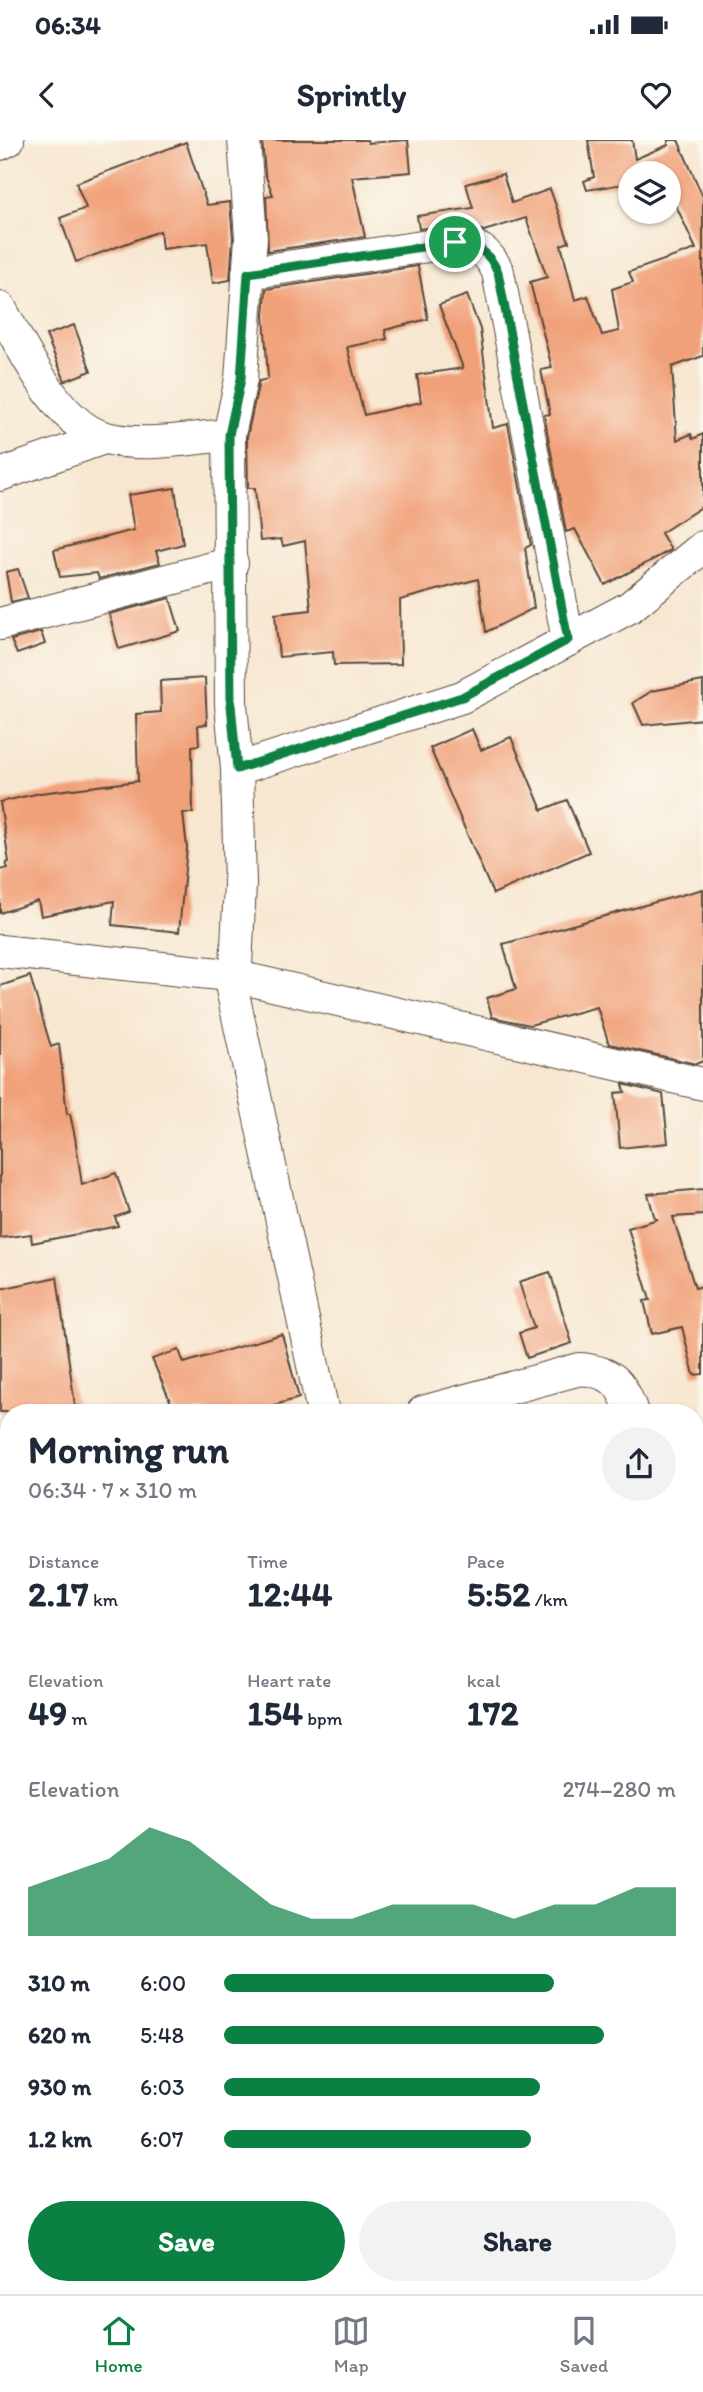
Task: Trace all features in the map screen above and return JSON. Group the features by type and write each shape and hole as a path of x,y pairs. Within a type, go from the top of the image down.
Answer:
{"street":[{"path":"0,144 9,140"},
{"path":"229,975 236,967 240,884 237,769 231,705 229,435 241,379 251,238 244,140"},
{"path":"248,273 455,242 477,245 491,257 498,272 568,640"},
{"path":"0,308 52,396 76,422 104,438 140,442 229,435"},
{"path":"0,475 104,438"},
{"path":"237,769 462,697 630,607 703,547"},
{"path":"0,624 232,564"},
{"path":"0,950 229,975 703,1084"},
{"path":"229,975 321,1404"},
{"path":"452,1404 580,1368 603,1371 625,1392 629,1404"}],"building":[{"path":"262,140 367,140 368,143 408,140 411,172 352,177 365,237 268,251 266,196 273,195 265,174"},
{"path":"588,140 632,140 635,159 668,145 668,140 678,140 703,197 703,356 672,367 677,440 691,434 693,439 703,434 703,506 661,533 671,550 605,585 575,529 566,532 544,415 550,414 541,370 552,368 530,282 547,277 526,218 484,231 458,224 419,229 417,216 473,208 466,184 503,174 512,203 550,189 569,242 561,245 575,300 588,296 602,335 619,331 612,289 633,282 629,272 696,249 681,216 681,161 618,161 618,185 587,190 584,181 594,177"},
{"path":"186,142 207,205 230,202 233,238 230,280 213,283 207,243 162,249 160,231 76,262 60,218 86,208 76,183"},
{"path":"418,266 428,319 385,330 387,339 347,347 364,415 421,402 417,375 463,368 439,305 467,295 480,329 493,428 508,424 531,545 525,548 534,608 486,632 478,579 400,600 401,664 334,665 333,652 279,657 275,614 311,610 305,541 283,546 281,539 260,541 255,488 248,488 247,437 259,381 268,379 264,316 266,289"},
{"path":"74,325 91,371 65,381 46,335"},
{"path":"175,488 183,544 156,551 160,563 99,579 97,573 60,577 54,550 134,530 128,495"},
{"path":"18,569 28,598 11,602 6,572"},
{"path":"170,598 180,631 119,649 109,614"},
{"path":"41,632 45,644 17,654 11,640"},
{"path":"205,678 207,724 198,725 199,745 192,746 193,813 183,813 187,848 179,932 112,925 114,901 41,916 38,901 0,913 0,870 8,868 6,863 9,862 0,802 40,793 138,781 136,714 161,712 160,681"},
{"path":"703,681 703,719 643,725 633,703 652,691"},
{"path":"472,729 481,750 511,737 542,810 567,800 589,852 493,894 430,748"},
{"path":"703,889 703,1061 696,1064 609,1044 597,1007 530,1025 492,1017 487,998 516,989 503,944"},
{"path":"30,976 51,1047 59,1044 67,1114 70,1114 75,1137 82,1185 116,1173 129,1212 115,1217 118,1226 32,1243 31,1234 0,1238 0,986"},
{"path":"623,1084 663,1094 668,1143 620,1148 615,1093 625,1092"},
{"path":"703,1189 703,1215 673,1217 695,1288 703,1286 703,1374 694,1375 682,1327 652,1334 644,1301 650,1300 628,1228 658,1219 655,1219 648,1194"},
{"path":"550,1272 572,1343 527,1358 519,1333 534,1328 519,1282"},
{"path":"57,1277 75,1404 0,1404 0,1289"},
{"path":"282,1334 299,1398 278,1404 172,1404 152,1359 179,1350 184,1363"}],"route":[{"path":"455,242 477,245 491,257 498,272 568,640 462,697 237,769 231,705 229,435 241,379 248,273 455,242"}]}
